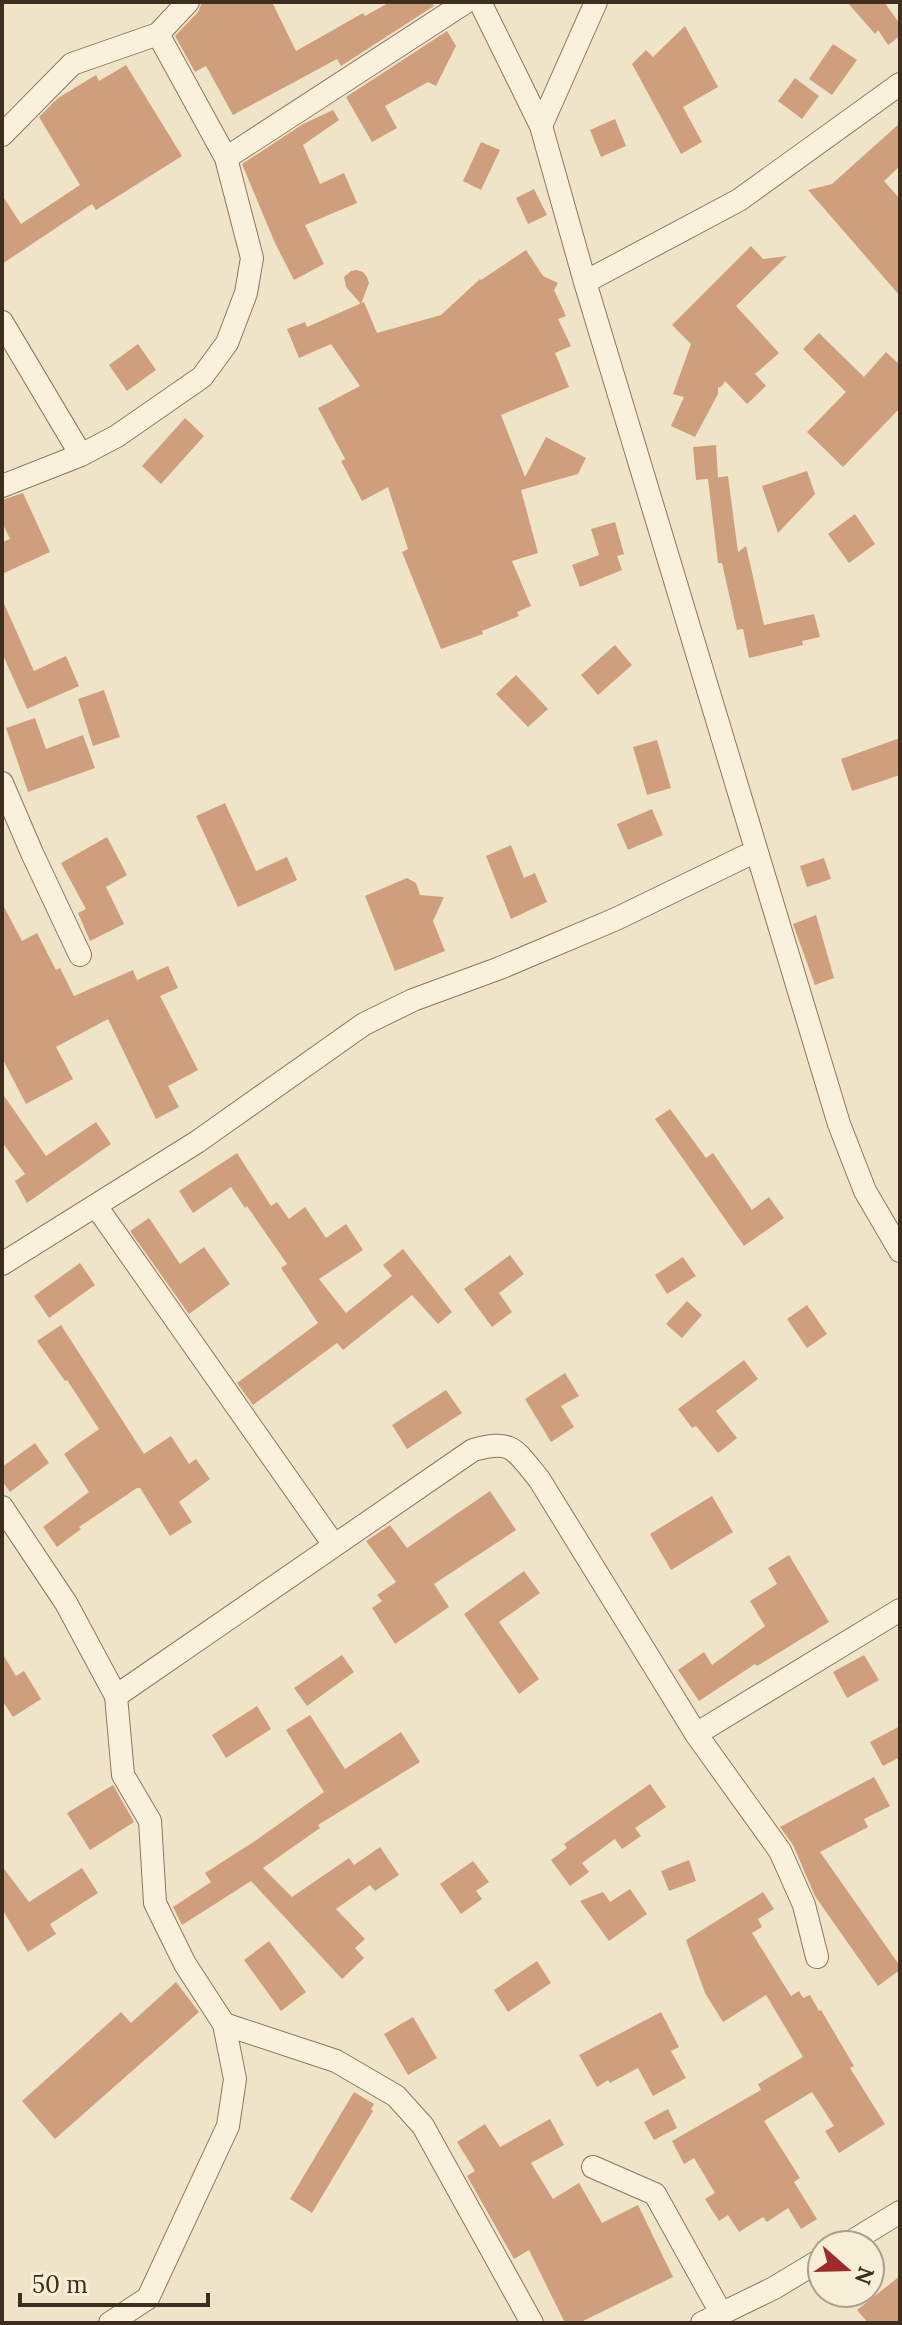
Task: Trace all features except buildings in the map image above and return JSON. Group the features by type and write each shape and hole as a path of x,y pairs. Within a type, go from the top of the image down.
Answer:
{"street":[{"path":"2,135 72,64 158,34 188,2"},
{"path":"226,158 466,2"},
{"path":"480,2 541,126 585,282 839,1124 865,1191 900,1251"},
{"path":"541,126 596,2"},
{"path":"2,486 81,455 117,436 202,377 227,343 246,293 252,258 226,158 158,34"},
{"path":"585,282 739,200 900,84"},
{"path":"2,322 81,455"},
{"path":"2,783 80,955"},
{"path":"2,1264 197,1142 364,1024 413,1000 500,968 616,919 756,851"},
{"path":"96,1206 334,1545"},
{"path":"116,1696 473,1450 496,1443 513,1448 539,1479 696,1734 780,1851 804,1905 817,1957"},
{"path":"2,1507 66,1603 116,1696 123,1775 150,1821 155,1903 185,1964 224,2024 235,2079 228,2126 148,2298 110,2323"},
{"path":"696,1734 900,1610"},
{"path":"224,2024 336,2061 396,2096 423,2126 532,2323"},
{"path":"593,2167 655,2194 712,2318 806,2269"},
{"path":"872,2229 900,2212"}]}
